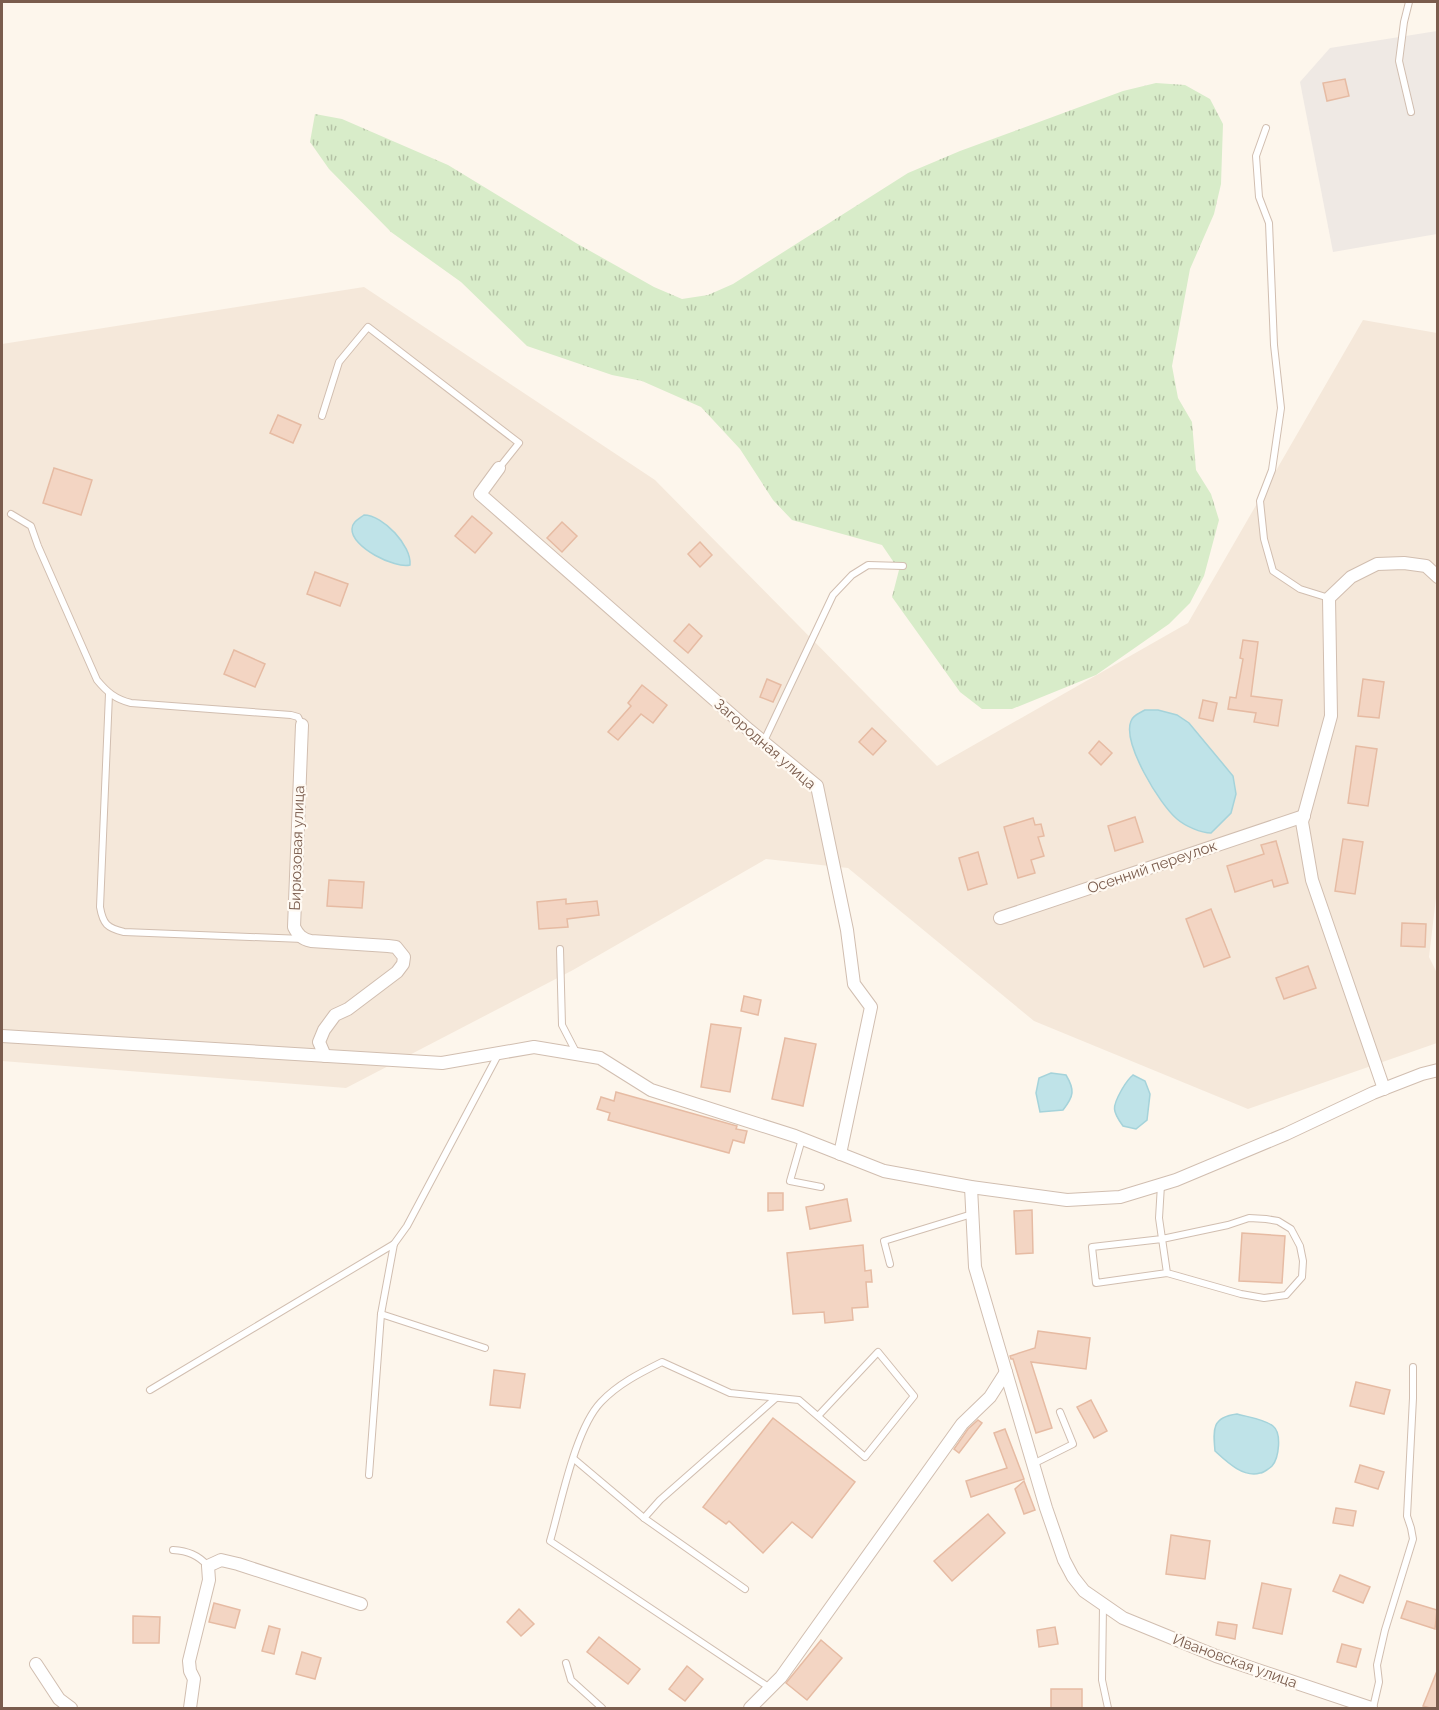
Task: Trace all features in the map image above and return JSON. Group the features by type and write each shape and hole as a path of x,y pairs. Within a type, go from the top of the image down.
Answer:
{"street":[{"name":"Загородная улица","path":"499,468 480,494 763,742 818,786 848,930 854,984 871,1007 840,1154"},
{"path":"1384,1089 1312,880 1302,822 1331,716 1329,598 1351,578 1377,564 1432,565 1437,577"},
{"name":"Бирюзовая улица","path":"302,725 294,927 303,939"},
{"name":"Осенний переулок","path":"1000,918 1304,816"},
{"path":"303,939 388,945 396,947 404,957 404,964 397,972 348,1009 335,1015 324,1030 320,1042 325,1056"},
{"path":"2,1036 442,1063 534,1047 600,1058 651,1090 802,1139 884,1171 972,1187 1067,1200 1120,1197 1161,1185 1286,1134 1384,1089 1437,1070"},
{"name":"Ивановская улица","path":"972,1187 975,1267 1033,1464 1064,1560 1073,1577 1084,1591 1123,1618 1216,1656 1372,1708"},
{"path":"750,1708 781,1677 962,1424 990,1396 1005,1372"},
{"path":"190,1708 194,1679 189,1671 189,1661 209,1580 208,1566 221,1560 238,1564 361,1604"},
{"path":"36,1664 59,1699 71,1708"}],"lane":[{"path":"1409,2 1399,61 1410,112"},
{"path":"1266,128 1256,156 1259,197 1269,223 1274,345 1281,408 1272,470 1260,501 1264,539 1273,571 1300,588 1329,598"},
{"path":"322,416 339,362 368,327 519,443 499,468"},
{"path":"11,514 31,526 96,680 109,694 118,700 131,703 291,715 298,717 302,725"},
{"path":"763,742 833,594 852,575 868,565 903,566"},
{"path":"109,694 100,907 103,922 110,929 124,932 303,939"},
{"path":"560,949 562,1025 577,1054"},
{"path":"150,1390 394,1244 407,1227 500,1053"},
{"path":"802,1139 790,1181 821,1187"},
{"path":"1161,1185 1159,1218 1167,1273"},
{"path":"890,1264 884,1241 973,1214"},
{"path":"1249,1218 1266,1219 1278,1221 1291,1229 1300,1245 1303,1261 1302,1277 1286,1295 1264,1298 1241,1294 1167,1273 1096,1283 1092,1247 1162,1239 1228,1225 1249,1218"},
{"path":"369,1475 381,1314 394,1244"},
{"path":"381,1314 485,1348"},
{"path":"770,1688 550,1541 581,1433 600,1403 633,1376 662,1362 730,1393 799,1401 865,1457 914,1395 878,1352 818,1416"},
{"path":"1372,1708 1379,1682 1377,1665 1385,1630 1413,1539 1412,1528 1407,1516 1413,1367"},
{"path":"644,1518 660,1500 776,1398"},
{"path":"1033,1464 1073,1444 1060,1412"},
{"path":"574,1459 644,1518 745,1589"},
{"path":"173,1550 188,1551 202,1558 208,1566"},
{"path":"1103,1606 1102,1680 1108,1708"},
{"path":"566,1663 571,1680 602,1708"}],"shaded area":[{"path":"1437,31 1437,234 1333,252 1300,82 1330,48"},
{"path":"364,287 655,480 937,766 1188,623 1363,320 1437,333 1438,881 1429,957 1437,973 1437,1043 1248,1109 1034,1021 848,868 766,859 573,970 346,1088 2,1061 2,344"}],"green space":[{"path":"1156,83 1185,85 1210,99 1223,124 1221,184 1214,214 1190,269 1172,366 1178,398 1192,422 1196,470 1211,494 1219,520 1204,576 1190,603 1169,624 1096,675 1012,709 982,709 960,692 892,597 899,570 882,545 792,520 773,500 740,449 701,407 642,381 612,375 527,346 461,282 391,232 329,169 310,142 315,114 342,119 448,165 576,243 654,287 682,299 708,295 733,284 908,173 960,151 1123,91"}],"water":[{"path":"364,515 379,520 395,533 406,549 410,565 394,564 375,555 359,543 352,527"},
{"path":"1145,710 1158,710 1177,715 1189,723 1233,776 1236,794 1231,813 1211,833 1193,829 1177,819 1161,801 1144,773 1132,744 1130,731 1132,719"},
{"path":"1051,1073 1066,1075 1072,1089 1071,1097 1063,1110 1040,1112 1036,1093 1039,1078"},
{"path":"1133,1075 1145,1081 1150,1094 1147,1120 1136,1129 1123,1126 1114,1109 1121,1091"},
{"path":"1237,1414 1256,1418 1276,1429 1278,1446 1276,1457 1272,1466 1263,1472 1254,1474 1241,1471 1215,1451 1214,1430 1216,1425 1223,1418"}],"building":[{"path":"1345,79 1349,96 1327,101 1323,83"},
{"path":"278,415 301,425 293,443 270,433"},
{"path":"54,468 92,480 81,515 43,503"},
{"path":"472,516 492,533 475,553 455,536"},
{"path":"562,522 577,536 562,552 547,538"},
{"path":"700,542 712,555 700,567 688,554"},
{"path":"315,572 348,584 340,606 307,594"},
{"path":"689,624 702,636 688,653 674,641"},
{"path":"1243,640 1258,642 1251,696 1282,700 1278,726 1254,722 1256,713 1228,709 1230,697 1236,698 1243,659 1240,658"},
{"path":"234,650 265,664 255,687 224,674"},
{"path":"767,679 781,685 773,702 760,697"},
{"path":"1363,679 1384,682 1379,718 1358,716"},
{"path":"642,685 667,705 653,723 641,714 618,740 608,732 631,706 628,703"},
{"path":"1203,700 1217,703 1213,721 1199,718"},
{"path":"872,728 886,741 873,755 859,742"},
{"path":"1099,741 1112,753 1101,765 1089,753"},
{"path":"1356,746 1377,749 1368,806 1348,803"},
{"path":"1135,817 1143,842 1115,851 1108,826"},
{"path":"1033,818 1035,825 1041,824 1044,836 1038,837 1044,856 1031,860 1035,873 1018,878 1004,827"},
{"path":"1343,839 1363,842 1355,894 1335,891"},
{"path":"1276,841 1288,883 1274,887 1272,880 1235,892 1227,866 1264,854 1261,845"},
{"path":"978,852 987,884 968,890 959,858"},
{"path":"329,880 364,882 362,908 327,906"},
{"path":"566,899 566,904 597,901 599,915 567,919 568,927 539,929 537,902"},
{"path":"1211,909 1230,957 1204,967 1186,919"},
{"path":"1402,923 1426,924 1425,947 1401,946"},
{"path":"1308,966 1316,988 1284,999 1276,978"},
{"path":"744,996 761,1000 758,1015 741,1011"},
{"path":"711,1024 741,1028 730,1092 701,1087"},
{"path":"785,1038 816,1044 803,1106 772,1099"},
{"path":"616,1092 737,1126 736,1129 747,1131 744,1143 733,1140 729,1153 608,1120 610,1113 597,1109 601,1097 614,1101"},
{"path":"768,1193 783,1193 783,1210 768,1211"},
{"path":"847,1199 851,1221 810,1229 806,1207"},
{"path":"1032,1210 1033,1253 1016,1254 1014,1211"},
{"path":"1242,1233 1285,1236 1282,1283 1239,1281"},
{"path":"863,1245 865,1271 871,1270 872,1282 866,1282 868,1307 852,1308 853,1320 825,1323 824,1312 793,1314 787,1253"},
{"path":"1038,1331 1090,1338 1086,1369 1031,1362 1052,1428 1036,1433 1013,1359 1010,1356 1035,1348"},
{"path":"494,1370 525,1374 520,1408 490,1405"},
{"path":"1356,1382 1390,1390 1384,1414 1350,1406"},
{"path":"1091,1400 1107,1431 1094,1438 1077,1407"},
{"path":"773,1418 855,1482 812,1538 792,1522 763,1553 729,1521 726,1524 703,1507"},
{"path":"978,1420 982,1423 959,1453 954,1449 968,1429"},
{"path":"1005,1429 1024,1479 971,1497 966,1481 1007,1468 994,1433"},
{"path":"1360,1465 1384,1472 1378,1489 1355,1482"},
{"path":"1024,1481 1035,1510 1024,1514 1015,1489"},
{"path":"1336,1508 1356,1511 1353,1526 1333,1523"},
{"path":"988,1514 1005,1533 952,1581 934,1561"},
{"path":"1171,1535 1210,1541 1205,1579 1166,1574"},
{"path":"1340,1575 1370,1587 1363,1603 1333,1591"},
{"path":"1262,1583 1291,1589 1282,1634 1253,1628"},
{"path":"1407,1601 1437,1610 1435,1629 1401,1618"},
{"path":"214,1603 240,1610 235,1628 209,1622"},
{"path":"519,1609 534,1624 521,1636 507,1622"},
{"path":"133,1616 160,1617 159,1643 133,1643"},
{"path":"1218,1622 1237,1625 1235,1639 1216,1635"},
{"path":"269,1626 280,1629 274,1654 262,1651"},
{"path":"1055,1627 1058,1644 1039,1647 1037,1630"},
{"path":"599,1637 640,1669 628,1684 587,1652"},
{"path":"821,1640 842,1658 807,1700 786,1683"},
{"path":"1342,1644 1361,1649 1356,1667 1337,1662"},
{"path":"302,1652 321,1658 315,1679 296,1674"},
{"path":"687,1666 703,1679 685,1701 669,1689"},
{"path":"1437,1671 1437,1708 1423,1706"},
{"path":"1051,1689 1082,1689 1082,1708 1051,1708"}]}
